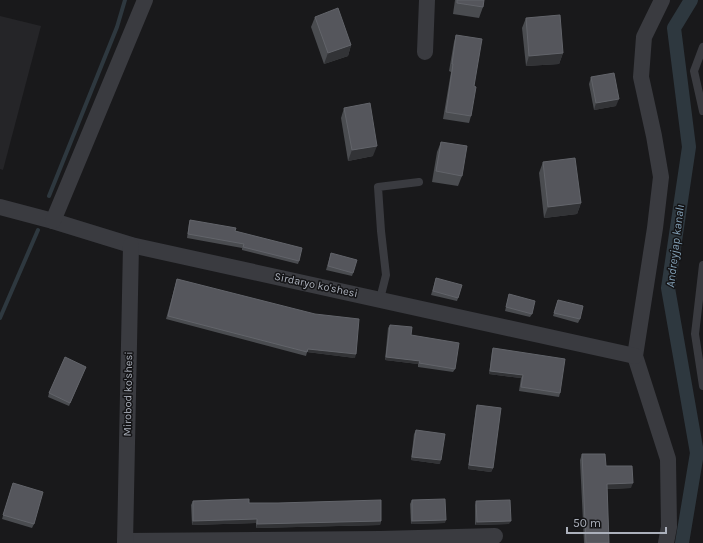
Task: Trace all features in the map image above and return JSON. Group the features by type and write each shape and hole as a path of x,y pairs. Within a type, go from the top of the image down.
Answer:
{"street":[{"path":"53,221 145,0"},
{"path":"425,52 427,0"},
{"path":"662,0 644,37 641,77 661,177 655,228 635,356 668,459 669,527 666,543"},
{"name":"Sirdaryo ko'shesi","path":"0,208 53,221 131,245 635,356"},
{"name":"Mirobod ko'shesi","path":"125,542 131,245"},
{"path":"125,542 495,536"}],"lane":[{"path":"703,47 694,71 703,111"},
{"path":"380,299 386,275 378,186 419,182"},
{"path":"703,265 695,334 703,386"}],"shaded area":[{"path":"0,16 41,26 3,170 0,169"}],"building":[{"path":"457,0 484,0 483,7 457,3"},
{"path":"338,8 351,45 328,53 315,17"},
{"path":"560,15 563,53 529,56 526,18"},
{"path":"456,35 482,39 474,86 476,87 471,116 446,112"},
{"path":"614,73 619,99 596,103 591,77"},
{"path":"370,103 377,146 352,150 344,108"},
{"path":"441,142 467,146 462,176 436,171"},
{"path":"575,158 581,203 548,207 543,162"},
{"path":"190,220 236,228 235,231 302,248 299,261 243,247 244,244 188,234"},
{"path":"331,253 357,260 353,273 328,266"},
{"path":"436,278 462,285 458,298 433,291"},
{"path":"177,279 315,314 359,319 356,354 308,349 307,352 168,316"},
{"path":"509,294 535,301 532,314 506,307"},
{"path":"558,300 583,306 580,319 554,313"},
{"path":"390,325 412,327 411,335 459,343 455,369 419,363 420,361 386,357"},
{"path":"493,348 565,359 560,393 521,387 523,375 490,371"},
{"path":"65,357 86,367 70,403 49,393"},
{"path":"477,405 501,408 493,468 469,465"},
{"path":"416,430 445,434 441,460 412,457"},
{"path":"582,454 605,454 606,466 632,466 633,483 607,484 609,543 586,543"},
{"path":"13,483 43,492 34,524 3,515"},
{"path":"249,499 249,503 381,500 381,521 257,524 257,519 193,521 193,501"},
{"path":"445,499 446,520 412,521 412,500"},
{"path":"510,500 511,521 477,522 476,501"}],"waterway":[{"path":"49,196 117,27 125,0"},
{"name":"Andreyjap kanalı","path":"682,543 697,453 668,288 689,147 674,28 691,0"},
{"path":"0,318 38,230"}]}
